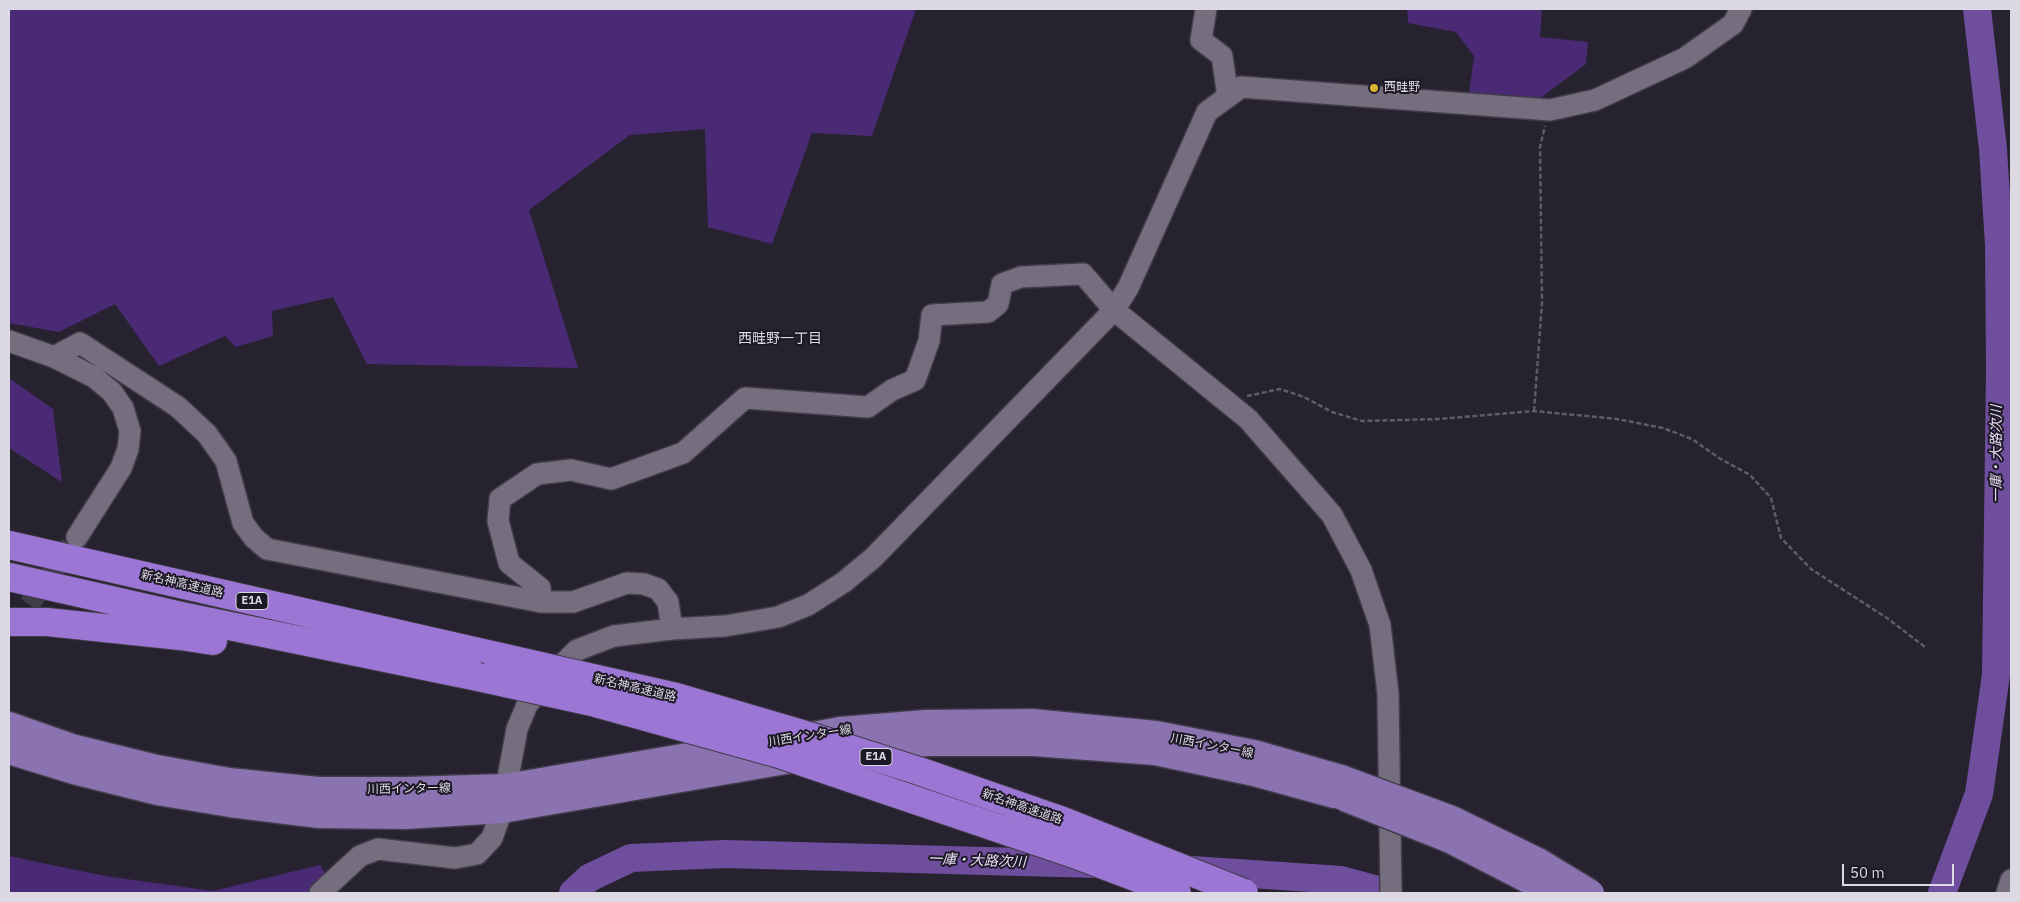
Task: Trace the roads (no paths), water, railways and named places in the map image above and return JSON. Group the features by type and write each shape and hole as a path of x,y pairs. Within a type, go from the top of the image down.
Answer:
{"highway":[{"path":"9,532 41,552"},
{"name":"新名神高速道路","path":"9,545 676,697 829,742 1063,821 1244,893"},
{"name":"E1A","path":"9,578 477,681"},
{"path":"9,622 46,622 180,636 477,681"},
{"name":"新名神高速道路","path":"477,681 592,702 779,754 1074,854 1177,893"}],"main road":[{"name":"川西インター線","path":"9,751 76,772 148,790 230,804 319,815 405,816 504,798 840,730 926,723 1032,722 1156,734 1254,753 1337,786 1452,819 1540,862 1590,893"},
{"name":"川西インター線","path":"9,726 72,747 157,768 230,781 318,790 405,790 504,798"},
{"name":"川西インター線","path":"1337,786 1382,812 1450,840 1553,893"}],"street":[{"path":"1206,9 1201,40 1222,56 1228,97"},
{"path":"320,893 360,856 378,849 455,858 477,854 492,838 504,798 517,729 527,705 548,679 577,650 614,636 672,629 725,626 778,617 808,605 844,582 873,558 1114,310 1128,288 1207,112 1241,87 1550,110 1595,100 1685,58 1733,24 1741,9"},
{"path":"540,602 540,588 510,563 498,521 500,499 537,474 571,470 611,479 683,453 744,398 868,407 892,390 915,380 929,341 932,315 988,312 998,304 1002,284 1020,277 1083,274 1114,310 1248,419 1332,515 1361,570 1380,625 1388,694 1391,893"},
{"path":"9,341 54,357 94,376 112,392 123,408 130,430 128,449 121,468 77,537"},
{"path":"54,357 80,343 178,406 207,434 226,461 243,523 254,538 267,549 540,602 572,602 627,584 644,584 658,589 668,602 672,629"},
{"path":"2007,893 2011,880"}],"waterway":[{"name":"一庫・大路次川","path":"1942,893 1979,794 1996,675 2000,369 1999,245 1993,149 1977,9"},
{"path":"2000,369 2011,357"},
{"name":"一庫・大路次川","path":"573,893 589,878 631,858 725,854 1097,864"},
{"name":"一庫・大路次川","path":"1192,870 1341,880 1389,893"}],"tunnel":[{"path":"11,631 71,545"}],"place":[{"name":"西畦野","path":"1374,88"}],"district":[{"name":"西畦野一丁目","path":"780,339"}]}
